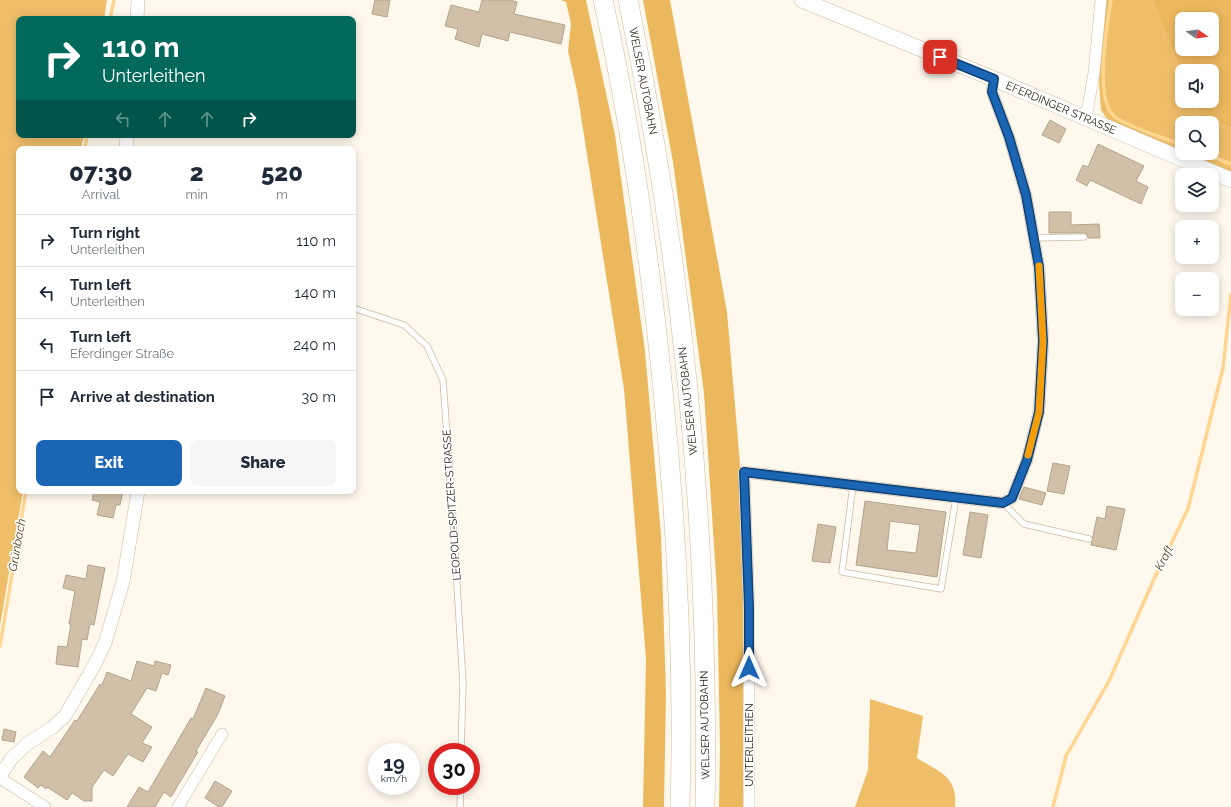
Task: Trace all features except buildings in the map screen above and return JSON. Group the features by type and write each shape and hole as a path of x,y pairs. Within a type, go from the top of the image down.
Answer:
{"highway":[{"name":"WELSER AUTOBAHN","path":"603,0 646,239 664,404 676,545 680,668 680,807"},
{"name":"WELSER AUTOBAHN","path":"628,0 642,67 663,188 692,428 701,553 706,751 705,807"}],"main road":[{"name":"EFERDINGER STRASSE","path":"802,0 994,79 1230,180"}],"street":[{"path":"136,16 138,0"},
{"path":"1086,118 1094,73 1101,0"},
{"path":"994,79 992,92 1009,137 1026,195 1039,267 1043,341 1039,412 1027,460 1012,498 1003,503"},
{"name":"UNTERLEITHEN","path":"749,807 749,608 744,472 1003,503"},
{"path":"45,807 0,777 12,758 27,744 53,727 65,716 80,692 102,650 123,582 138,494"},
{"path":"178,807 222,734"}],"lane":[{"path":"1034,238 1084,237"},
{"name":"LEOPOLD-SPITZER-STRASSE","path":"356,309 404,325 427,346 443,380 463,683 462,743"},
{"path":"853,485 842,572 941,589 956,498"},
{"path":"1003,503 1024,524 1088,539"},
{"path":"460,807 461,795"}],"shaded area":[{"path":"0,0 107,0 104,16 16,16 16,138 83,138 82,146 16,146 16,494 22,494 0,626"},
{"path":"561,0 586,0 615,135 645,351 661,535 666,694 664,807 643,807 646,659 624,389 577,91 568,51 571,24 566,2"},
{"path":"643,0 670,0 727,312 740,464 746,641 745,807 719,807 720,747 717,591 704,393 673,162"},
{"path":"1105,0 1151,0 1153,2 1178,64 1175,64 1175,108 1196,108 1200,116 1175,116 1175,149 1109,122 1101,110 1099,84 1100,34"},
{"path":"1151,0 1231,0 1231,128 1219,123 1219,116 1200,116 1196,108 1219,108 1219,64 1178,64 1175,56 1219,56 1219,12 1175,12 1175,56"},
{"path":"1219,123 1231,128 1231,172 1201,160 1219,160"},
{"path":"870,699 923,716 917,758 939,771 950,782 955,797 955,807 855,807 868,770"}],"waterway":[{"name":"Grünbach","path":"111,16 114,0"},
{"path":"1111,0 1105,43 1103,78 1108,107 1114,116 1120,120 1146,132 1175,142"},
{"name":"Grünbach","path":"85,146 87,138"},
{"path":"1219,159 1231,164"},
{"name":"Kraft","path":"1053,807 1066,756 1109,681 1154,579 1188,509 1223,368 1231,294"},
{"name":"Grünbach","path":"0,646 25,494"}],"slow traffic":[{"path":"1028,455 1039,412 1043,341 1039,266"}],"route":[{"path":"749,668 749,608 744,472 1003,503 1012,498 1027,460 1039,412 1043,341 1039,267 1026,195 1009,137 992,92 994,79 940,57"}]}
